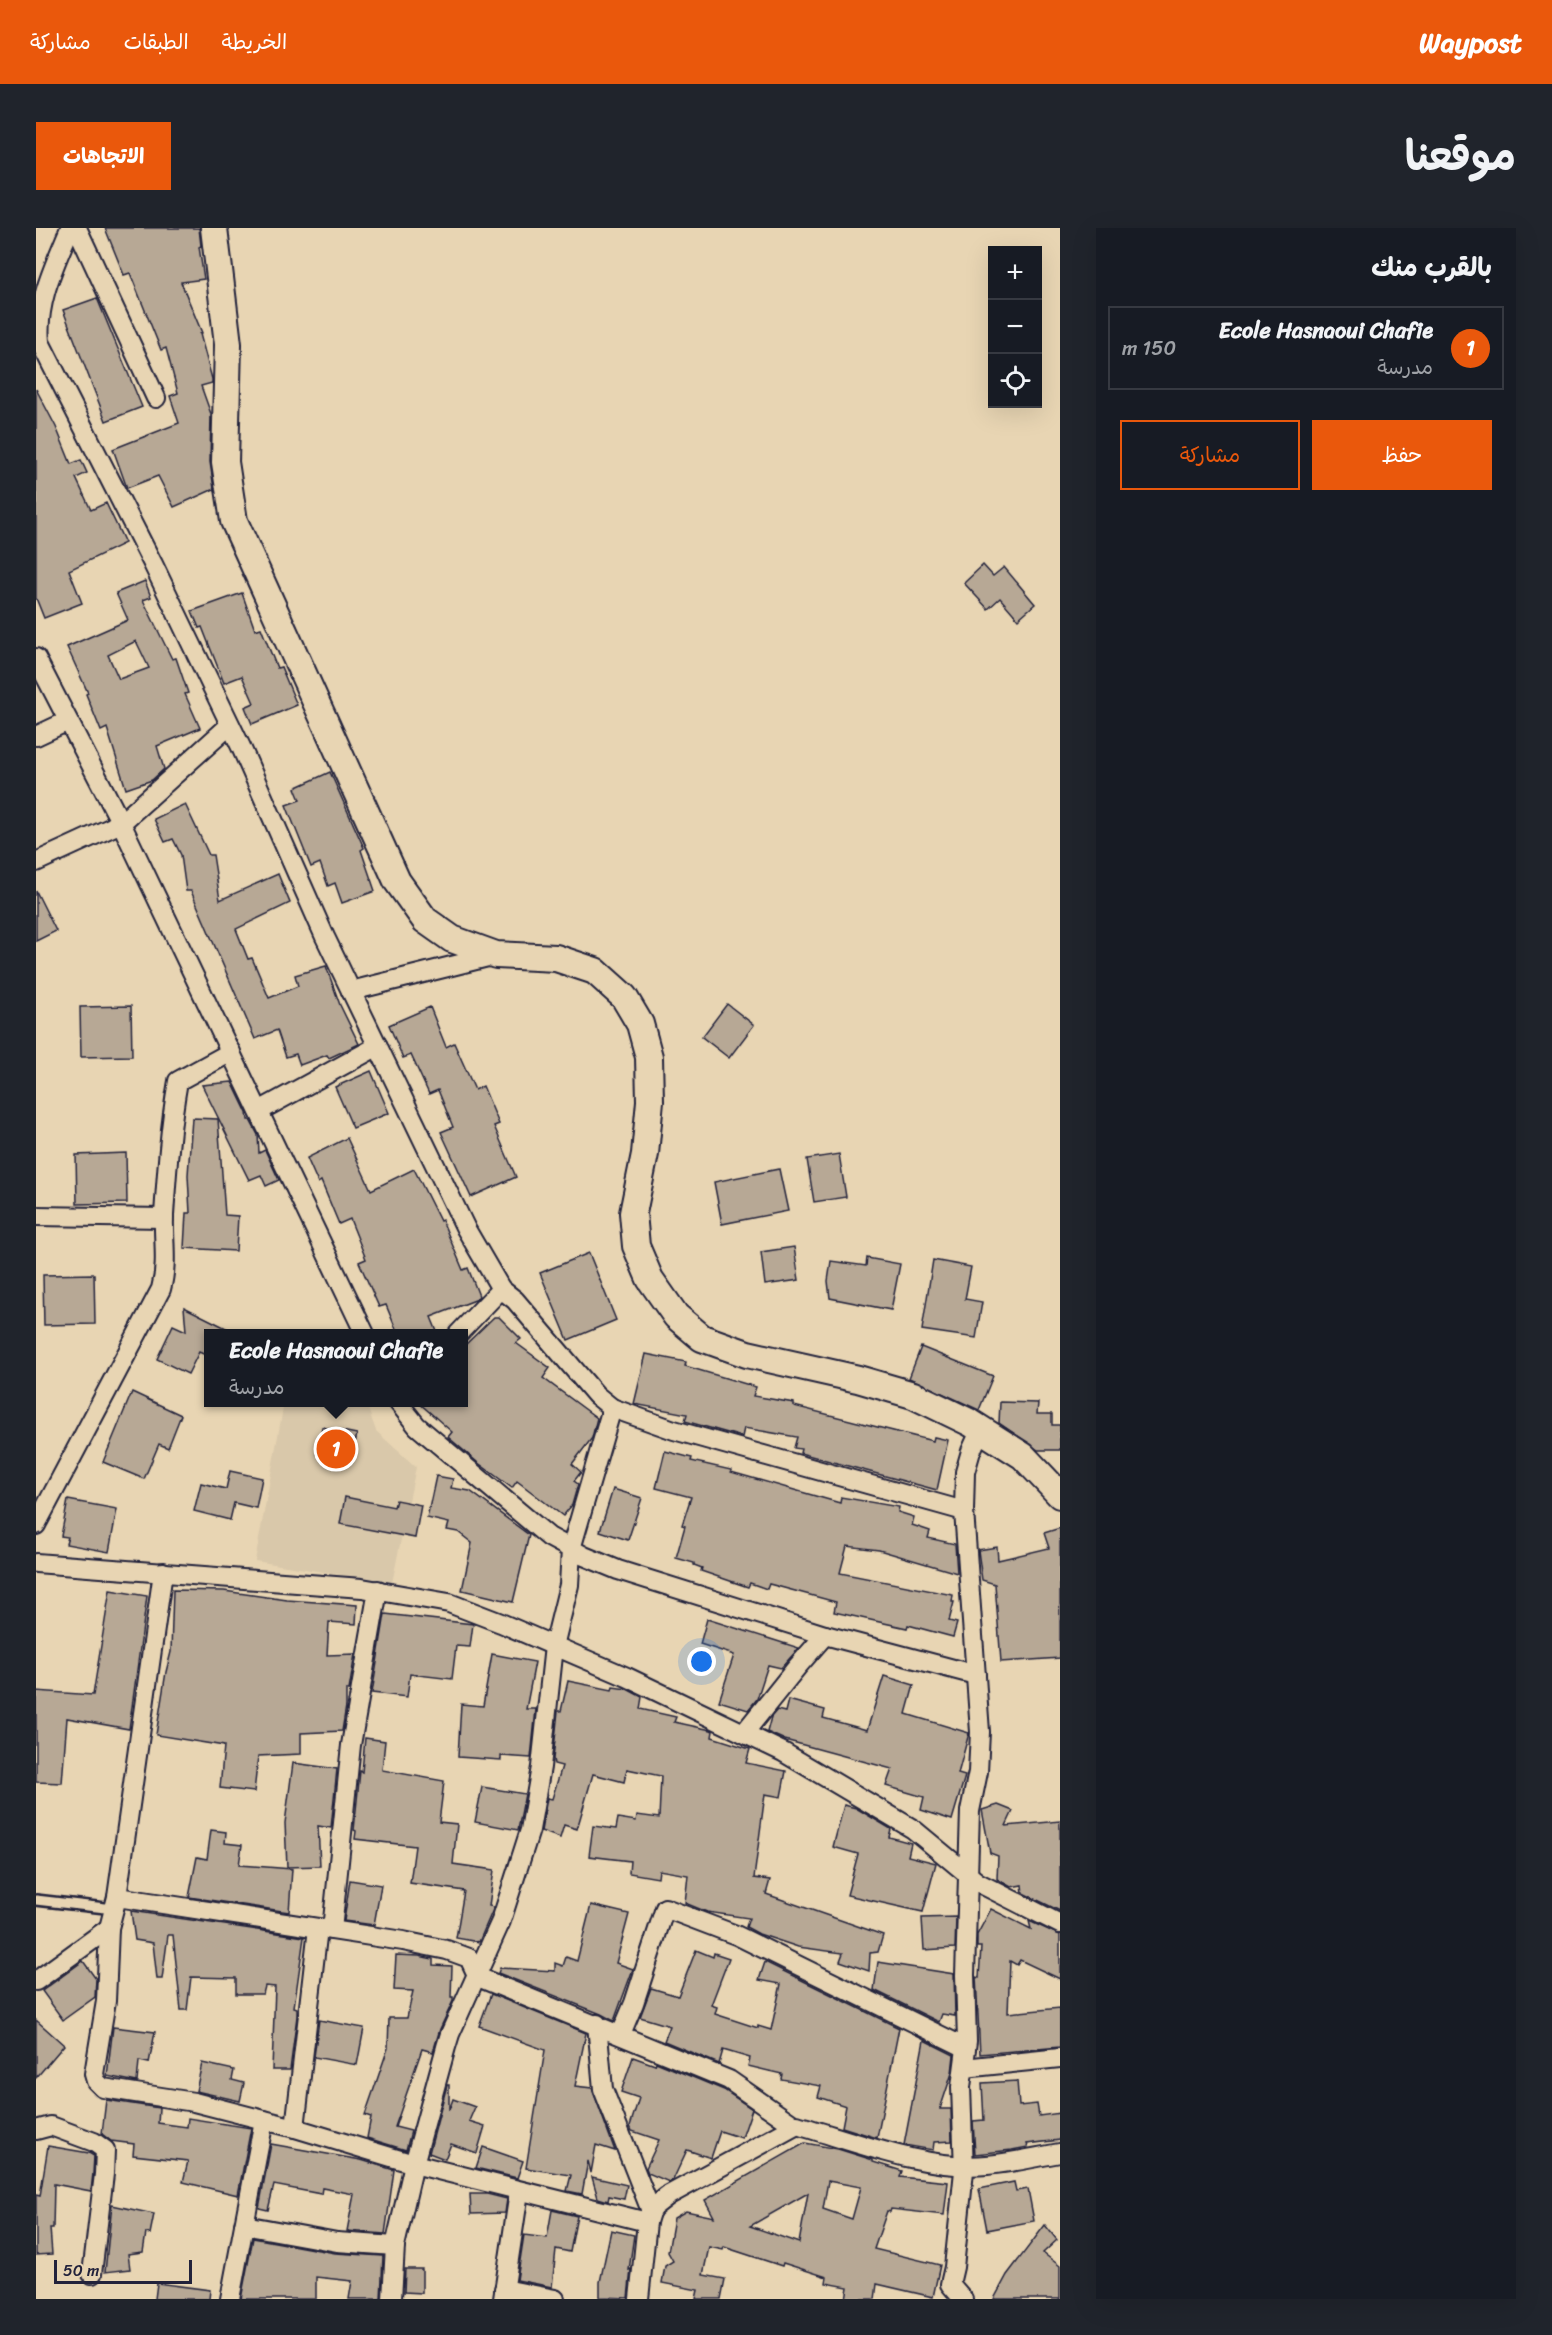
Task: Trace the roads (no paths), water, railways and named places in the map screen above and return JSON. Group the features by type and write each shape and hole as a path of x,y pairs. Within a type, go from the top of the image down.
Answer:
{"street":[{"path":"70,228 43,294 37,323 38,343 153,564 230,725 351,991 466,1230 501,1289 515,1300 596,1395 612,1408 674,1431 964,1511"},
{"path":"77,228 156,398"},
{"path":"214,228 228,344 225,462 234,521 397,881 425,920 452,939 496,955"},
{"path":"36,658 121,823 363,1329"},
{"path":"36,736 68,721"},
{"path":"36,862 121,823 230,725"},
{"path":"351,991 496,955 556,958 595,971 624,997 640,1024 649,1057 650,1101 645,1154 633,1213 636,1246 650,1279 676,1316 702,1338 747,1354 858,1379 913,1395 981,1429 1023,1456 1060,1495"},
{"path":"259,1111 378,1046"},
{"path":"36,1526 161,1289 166,1272 164,1218 173,1107 178,1081 231,1052"},
{"path":"36,1216 164,1218"},
{"path":"463,1329 501,1289"},
{"path":"402,1407 426,1434 549,1537 572,1549 618,1570 825,1635 976,1675"},
{"path":"392,2299 395,2246 414,2164 450,2034 478,1977 501,1921 530,1830 541,1767 554,1646 569,1586 572,1549 612,1408"},
{"path":"963,2299 950,2284 954,2267 964,2165 961,2087 966,2048 970,1811 978,1772 980,1732 964,1511 965,1473 970,1451 981,1429"},
{"path":"36,1563 378,1590 449,1603 627,1677 783,1752 913,1829 977,1882 1060,1924"},
{"path":"162,1572 116,1903 110,1928 106,2001 94,2074 96,2081 103,2088 194,2102 295,2128 414,2164 519,2192 649,2216"},
{"path":"295,2128 351,1745 378,1590"},
{"path":"744,1733 825,1635"},
{"path":"116,1903 325,1929 447,1950 469,1958 478,1977 729,2080 795,2126"},
{"path":"621,2034 634,2003 665,1908 736,1935 966,2048"},
{"path":"36,1981 110,1928"},
{"path":"597,2024 603,2089 649,2216 639,2299"},
{"path":"964,2068 1060,2058"},
{"path":"230,2299 264,2120"},
{"path":"649,2216 669,2195 797,2125 906,2156 964,2165 986,2165 1060,2153"},
{"path":"36,2130 51,2126 94,2142 105,2150 92,2274"},
{"path":"519,2192 504,2294 555,2299"},
{"path":"244,2225 337,2242 395,2246"}],"lane":[{"path":"36,1900 116,1903"}],"place":[{"name":"Ecole Hasnaoui Chafie","path":"336,1449"}]}
